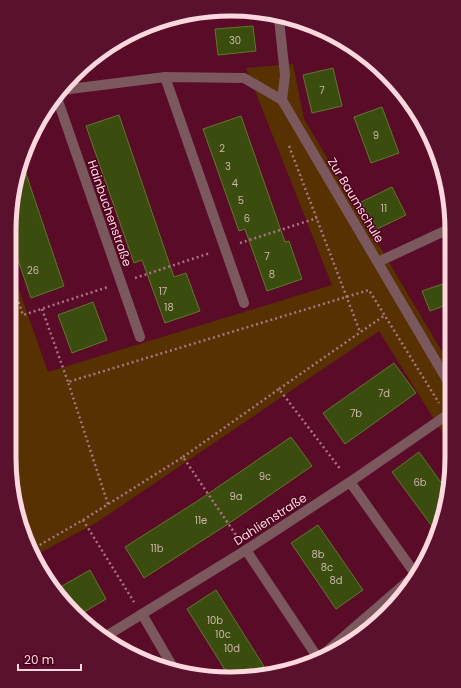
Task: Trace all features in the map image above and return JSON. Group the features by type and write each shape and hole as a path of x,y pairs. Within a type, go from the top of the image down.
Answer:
{"street":[{"path":"69,89 165,77 244,78 282,100 285,76 279,22"},
{"path":"165,77 244,304"},
{"name":"Zur Baumschule","path":"282,100 445,376"},
{"name":"Hainbuchenstraße","path":"58,102 140,337"},
{"path":"378,262 445,231"},
{"name":"Dahlienstraße","path":"109,634 246,550 350,482 445,416"},
{"path":"350,482 412,571"},
{"path":"246,550 316,655"},
{"path":"331,647 403,585"},
{"path":"142,614 171,664"}],"path":[{"path":"288,144 360,332"},
{"path":"16,295 23,315 317,218"},
{"path":"68,382 369,290 445,412"},
{"path":"42,308 108,504"},
{"path":"36,547 83,520 183,457 385,315"},
{"path":"280,388 350,482"},
{"path":"183,457 246,550"},
{"path":"83,520 142,614"}],"shaded area":[{"path":"293,64 304,119 445,357 445,437 379,331 96,523 39,553 32,540 23,513 16,472 16,281 48,372 332,285 246,68"}],"building":[{"path":"253,26 256,51 218,55 215,29"},
{"path":"333,68 342,106 312,113 303,75"},
{"path":"382,107 399,153 371,163 354,117"},
{"path":"119,115 174,277 186,273 200,311 165,323 142,260 134,263 86,126"},
{"path":"241,116 285,242 289,241 302,279 267,291 245,229 239,231 203,129"},
{"path":"25,170 64,286 31,298 16,254 16,216"},
{"path":"392,187 406,215 375,230 361,202"},
{"path":"445,283 445,305 430,311 422,291"},
{"path":"93,302 107,340 72,353 58,315"},
{"path":"394,363 416,393 345,444 323,413"},
{"path":"291,437 312,466 228,524 144,578 125,547 199,500"},
{"path":"419,452 443,485 438,513 433,528 392,472"},
{"path":"318,525 363,590 336,609 291,543"},
{"path":"90,570 106,599 83,613 60,587"},
{"path":"216,590 265,669 245,672 226,672 187,609"}]}
